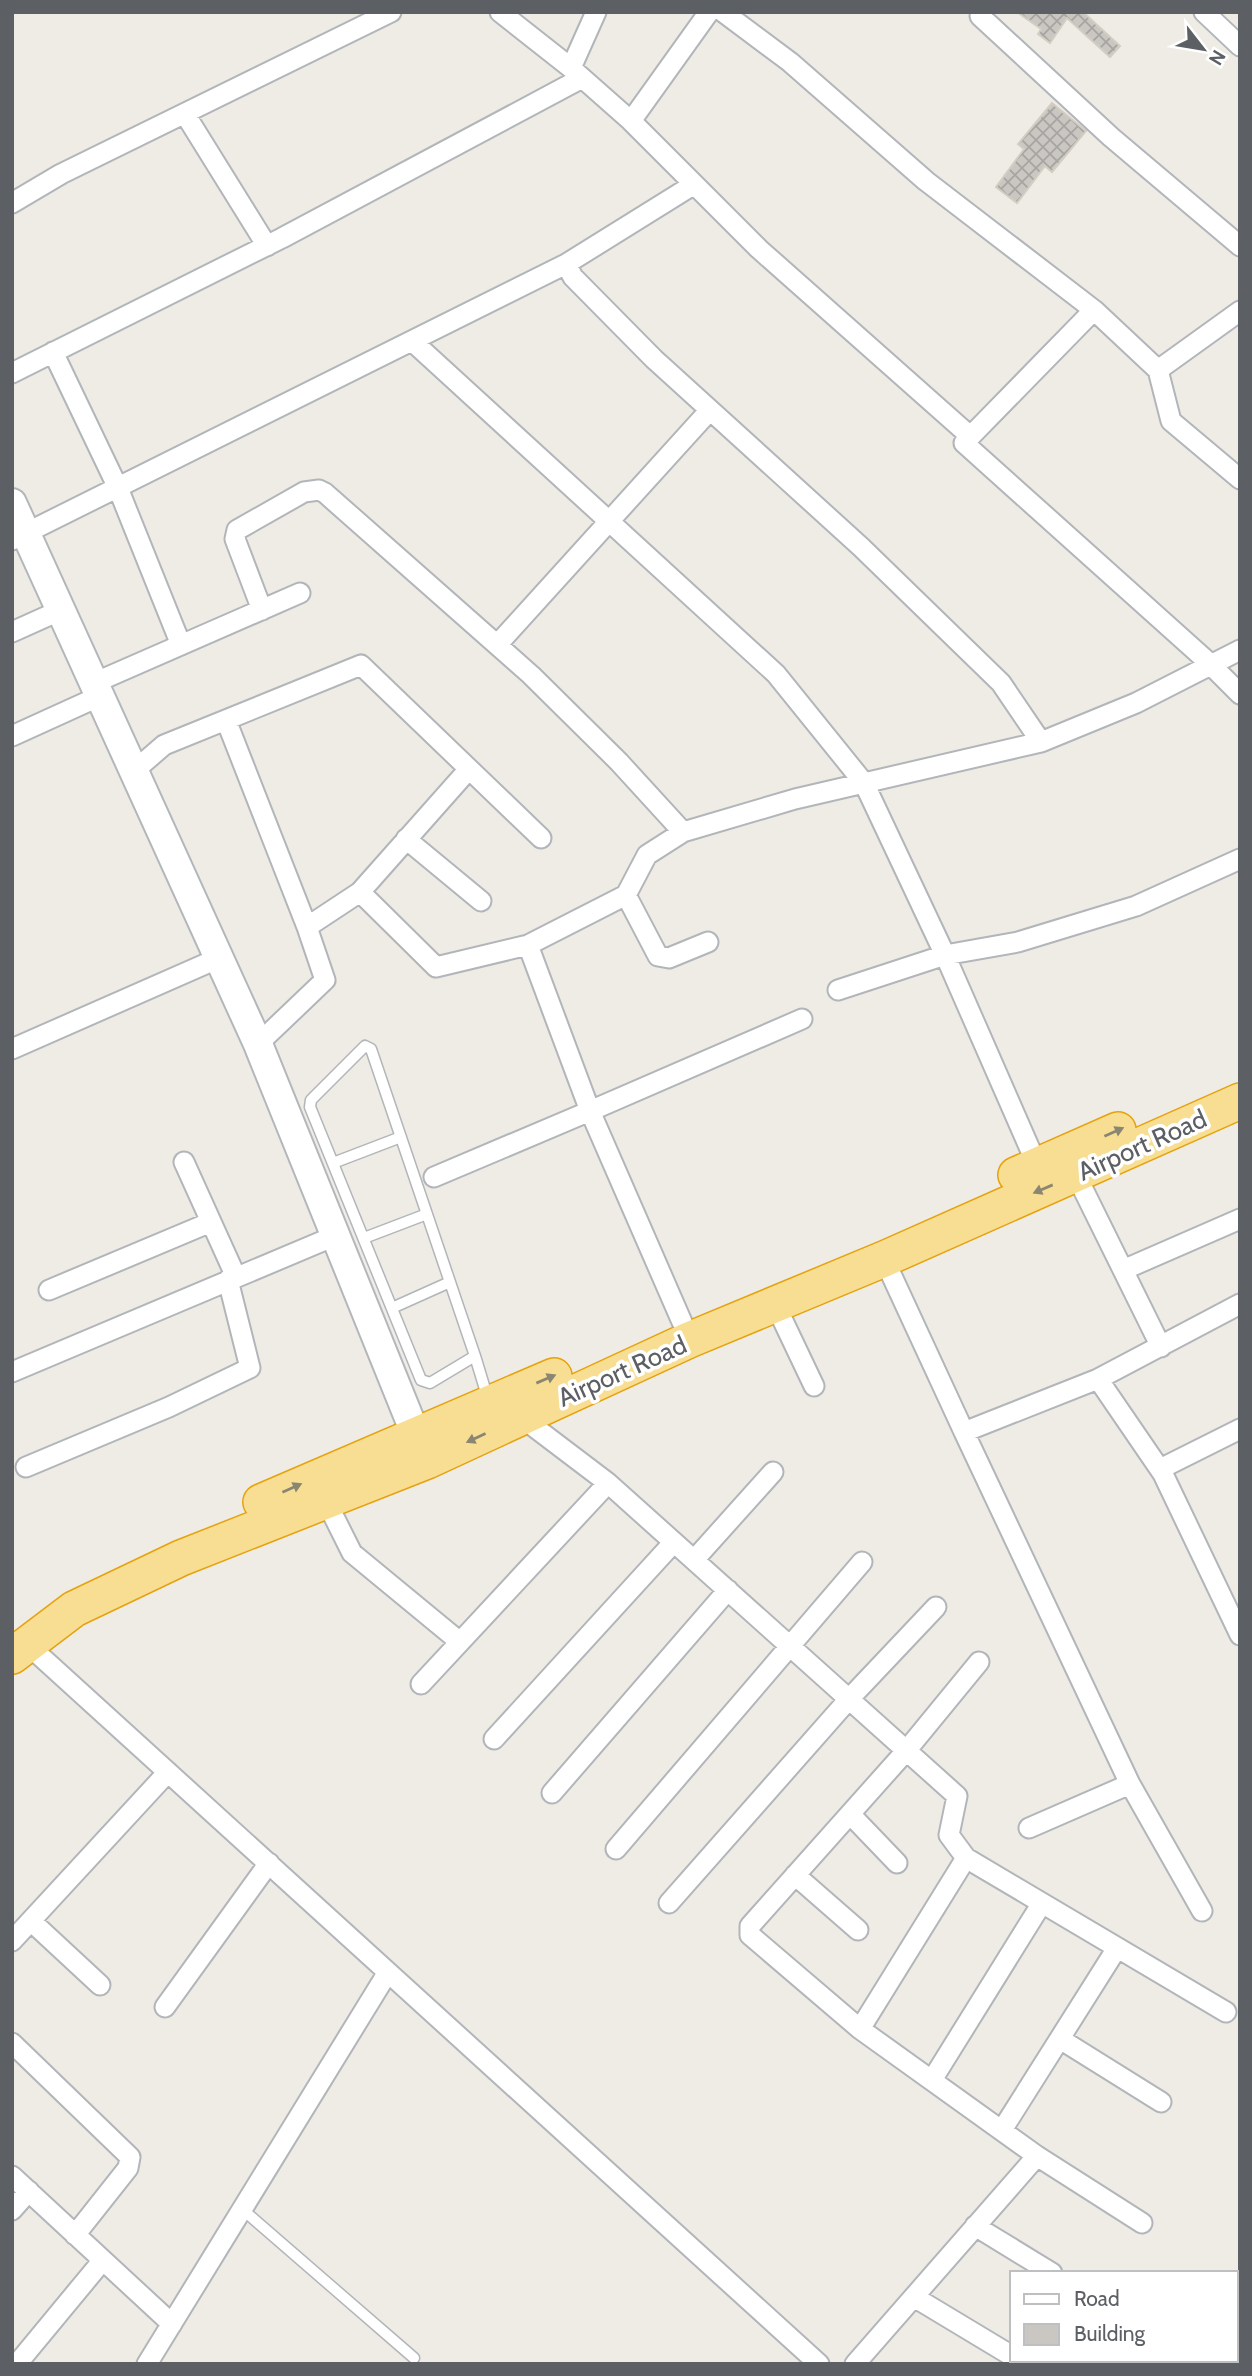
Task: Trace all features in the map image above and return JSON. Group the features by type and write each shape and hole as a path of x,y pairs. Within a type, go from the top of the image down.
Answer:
{"highway":[{"name":"Airport Road","path":"16,1642 65,1588 421,1448 505,1410 682,1322 1240,1076"},
{"name":"Airport Road","path":"505,1410 884,1259 1240,1101"},
{"name":"Airport Road","path":"16,1642 74,1609 181,1558 326,1501 421,1448"}],"street":[{"path":"12,203 61,174 391,12"},
{"path":"499,12 631,121 769,258 970,436"},
{"path":"12,373 267,246 576,73 596,12"},
{"path":"631,121 709,12"},
{"path":"723,12 790,62 926,181 1094,310 1158,370 1171,422 1240,479"},
{"path":"1204,12 1240,46"},
{"path":"980,13 1111,137 1240,246"},
{"path":"185,114 267,246"},
{"path":"19,537 566,264 693,185"},
{"path":"566,264 573,277 654,359 861,547 1001,683 1041,742"},
{"path":"1094,310 964,443 1240,694"},
{"path":"1158,370 1240,311"},
{"path":"412,341 776,674 864,783 945,955 1037,1165"},
{"path":"53,352 118,488 181,645"},
{"path":"497,645 710,410"},
{"path":"262,610 234,534 240,525 261,514 304,492 319,490 497,645 619,762 683,832"},
{"path":"12,503 19,537 61,610 258,1044 350,1236 421,1448"},
{"path":"12,736 181,645 300,593"},
{"path":"12,632 61,610"},
{"path":"360,892 436,967 528,945 626,895 647,855 683,832 795,799 1041,742 1136,703 1240,650"},
{"path":"134,771 164,745 361,665 541,838"},
{"path":"226,720 325,980 258,1044"},
{"path":"307,927 360,892 469,769"},
{"path":"406,839 481,901"},
{"path":"838,990 945,955 1018,942 1136,906 1240,859"},
{"path":"626,895 658,956 669,958 708,943"},
{"path":"528,945 590,1111 682,1322"},
{"path":"12,1049 219,958"},
{"path":"435,1177 802,1019"},
{"path":"26,1467 169,1407 250,1368 232,1278 184,1162"},
{"path":"1076,1175 1161,1347"},
{"path":"1123,1270 1240,1219"},
{"path":"49,1290 211,1222"},
{"path":"12,1371 232,1278 350,1236"},
{"path":"884,1259 1130,1784 1202,1911"},
{"path":"775,1304 814,1386"},
{"path":"964,1432 1098,1379 1240,1304"},
{"path":"1098,1379 1160,1469 1240,1635"},
{"path":"505,1410 608,1483 957,1796 949,1835 966,1858 1226,2012"},
{"path":"1160,1469 1240,1429"},
{"path":"694,1560 773,1472"},
{"path":"421,1684 608,1483"},
{"path":"326,1501 352,1553 460,1642"},
{"path":"494,1739 674,1542"},
{"path":"616,1849 862,1562"},
{"path":"552,1793 728,1590"},
{"path":"669,1903 849,1699 936,1607"},
{"path":"16,1642 168,1772 819,2364"},
{"path":"979,1662 906,1751 755,1917 750,1926 750,1935 860,2029 1037,2156 1142,2223"},
{"path":"12,1941 168,1772"},
{"path":"1029,1828 1130,1784"},
{"path":"850,1814 897,1863"},
{"path":"860,2029 966,1858"},
{"path":"165,2007 269,1863"},
{"path":"795,1875 859,1930"},
{"path":"932,2080 1042,1903"},
{"path":"31,1921 100,1985"},
{"path":"1002,2130 1117,1948"},
{"path":"149,2363 388,1972"},
{"path":"1059,2039 1161,2102"},
{"path":"12,2043 130,2157 128,2168 75,2235"},
{"path":"855,2364 1037,2156"},
{"path":"12,2176 172,2324"},
{"path":"12,2210 29,2191"},
{"path":"975,2226 1049,2271"},
{"path":"17,2364 103,2260"},
{"path":"914,2297 1010,2355"}],"lane":[{"path":"475,1356 430,1382 424,1382 392,1308 350,1236 333,1163 310,1103 365,1046 370,1048 475,1356 505,1410"},
{"path":"333,1163 401,1137"},
{"path":"350,1236 427,1214"},
{"path":"392,1308 450,1282"},
{"path":"242,2209 414,2358"}],"building":[{"path":"1017,12 1083,12 1120,46 1110,57 1067,18 1050,43 1038,34 1041,29"},
{"path":"1052,103 1086,131 1052,172 1045,166 1017,203 996,187 1024,149 1018,144"}]}
